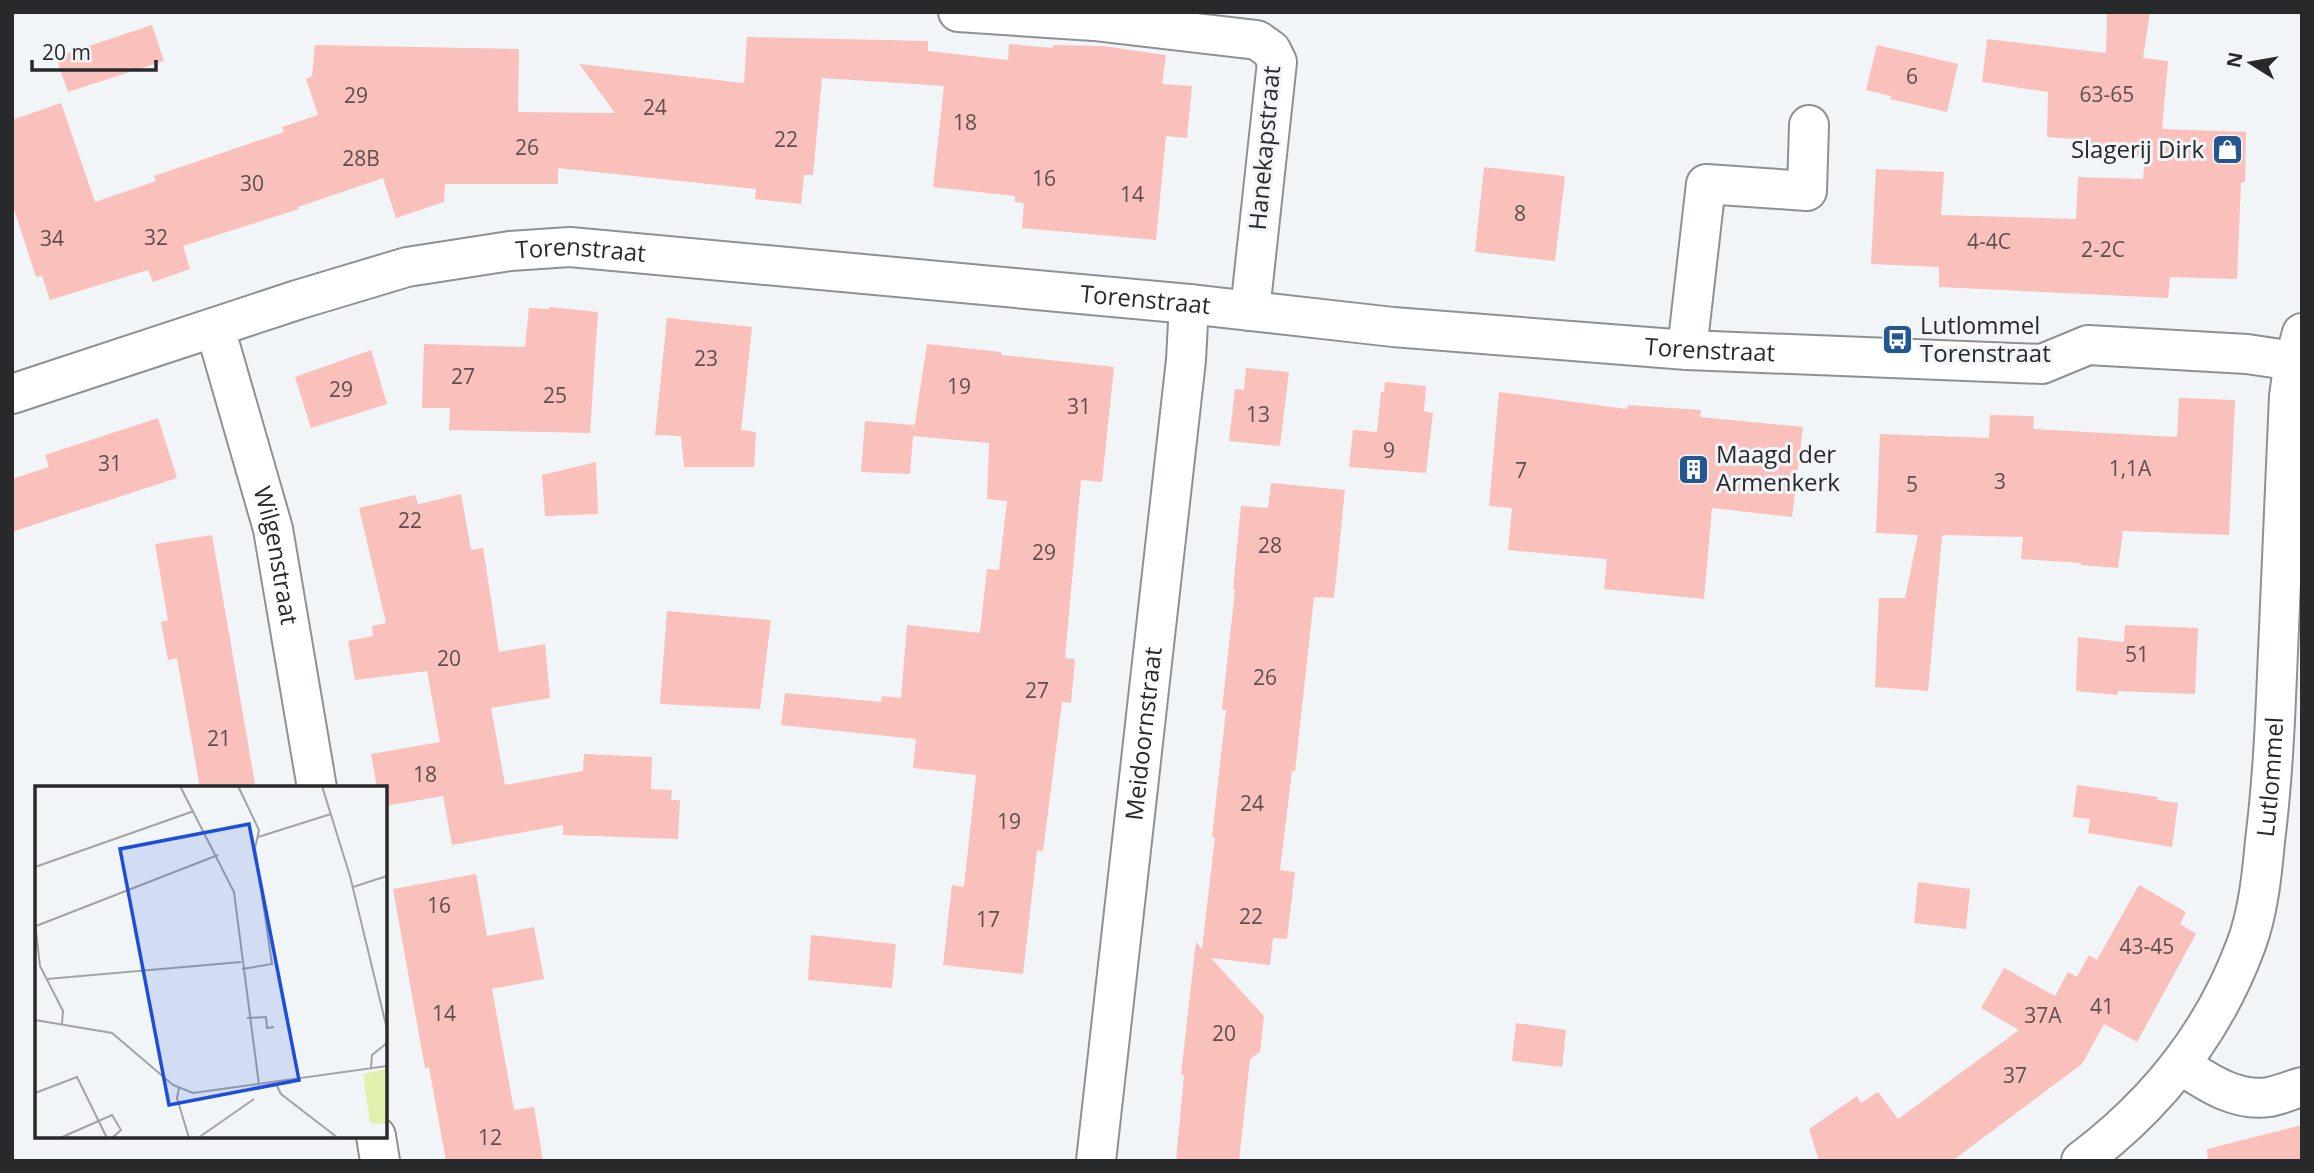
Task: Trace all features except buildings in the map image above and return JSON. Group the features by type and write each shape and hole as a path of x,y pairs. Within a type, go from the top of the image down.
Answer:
{"street":[{"name":"Hanekapstraat","path":"958,12 1094,21 1257,40 1271,50 1277,62 1250,311"},
{"path":"1687,350 1706,184 1807,191 1809,125"},
{"name":"Torenstraat","path":"12,394 297,300 407,267 510,251 570,247 1189,304 1393,327 1687,350 2042,364 2088,345 2248,354 2298,347"},
{"name":"Meidoornstraat","path":"1096,1161 1186,360 1189,304"},
{"name":"Wilgenstraat","path":"215,328 273,529 317,786"},
{"name":"Lutlommel","path":"2081,1161 2147,1106 2181,1065 2219,1007 2247,943 2261,880 2273,766 2289,396 2298,347"},
{"path":"2181,1065 2212,1086 2243,1096 2269,1097 2302,1087"},
{"path":"376,1138 380,1161"}],"place":[{"name":"Slagerij Dirk","path":"2227,150"},
{"name":"Lutlommel Torenstraat","path":"1897,340"},
{"name":"Maagd der Armenkerk","path":"1693,469"}]}
